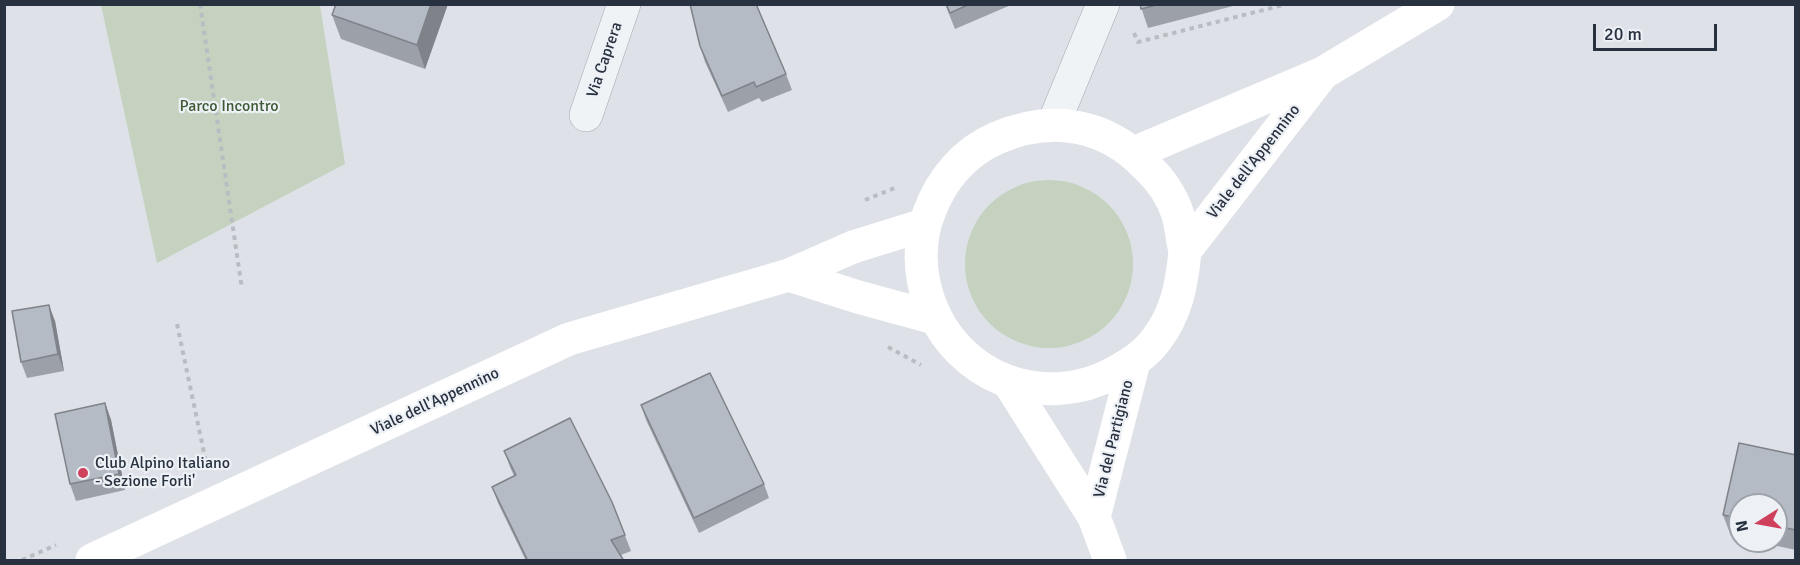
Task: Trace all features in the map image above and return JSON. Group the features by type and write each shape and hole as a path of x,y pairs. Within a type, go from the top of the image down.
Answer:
{"main road":[{"name":"Viale dell'Appennino","path":"1134,153 1323,73 1438,4"},
{"name":"Viale dell'Appennino","path":"1185,251 1323,73"},
{"path":"1053,125 1081,128 1109,137 1134,153 1160,180 1177,214 1185,251 1182,282 1173,313 1156,340 1134,362 1095,383 1052,390 1009,383 979,367 954,345 935,318 924,288 920,257 924,225 937,193 958,164 985,143 1018,129 1053,125"},
{"name":"Viale dell'Appennino","path":"92,561 569,339 789,275 853,247 924,225"},
{"path":"789,275 935,318"},
{"name":"Via del Partigiano","path":"1094,517 1134,362"},
{"name":"Via del Partigiano","path":"1009,383 1094,517 1110,561"}],"street":[{"name":"Via Caprera","path":"586,115 624,4"},
{"path":"1053,125 1101,9"}],"path":[{"path":"200,4 242,289"},
{"path":"1101,9 1129,22 1138,42 1287,4"},
{"path":"177,324 209,473"}],"green space":[{"name":"Parco Incontro","path":"101,5 320,5 345,164 157,263"},
{"path":"1049,180 1081,187 1096,194 1108,205 1119,217 1126,232 1133,264 1126,296 1119,311 1108,323 1096,334 1081,341 1049,348 1017,341 1002,334 990,323 979,311 972,296 965,264 972,232 979,217 990,205 1002,194 1017,187"}],"building":[{"path":"336,4 431,4 417,45 332,15"},
{"path":"690,4 756,4 786,74 756,87 754,82 722,96 700,46"},
{"path":"946,4 970,4 950,13"},
{"path":"1140,4 1160,4 1141,9"},
{"path":"49,305 58,354 21,362 12,311"},
{"path":"710,373 764,484 694,518 641,405"},
{"path":"105,403 119,474 70,484 55,414"},
{"path":"570,418 612,502 625,535 611,540 624,561 528,561 492,487 516,475 504,451"},
{"path":"1739,443 1796,455 1796,530 1788,528 1788,493 1728,493 1728,516 1723,515"}],"place":[{"name":"Club Alpino Italiano - Sezione Forli'","path":"83,473"}]}
